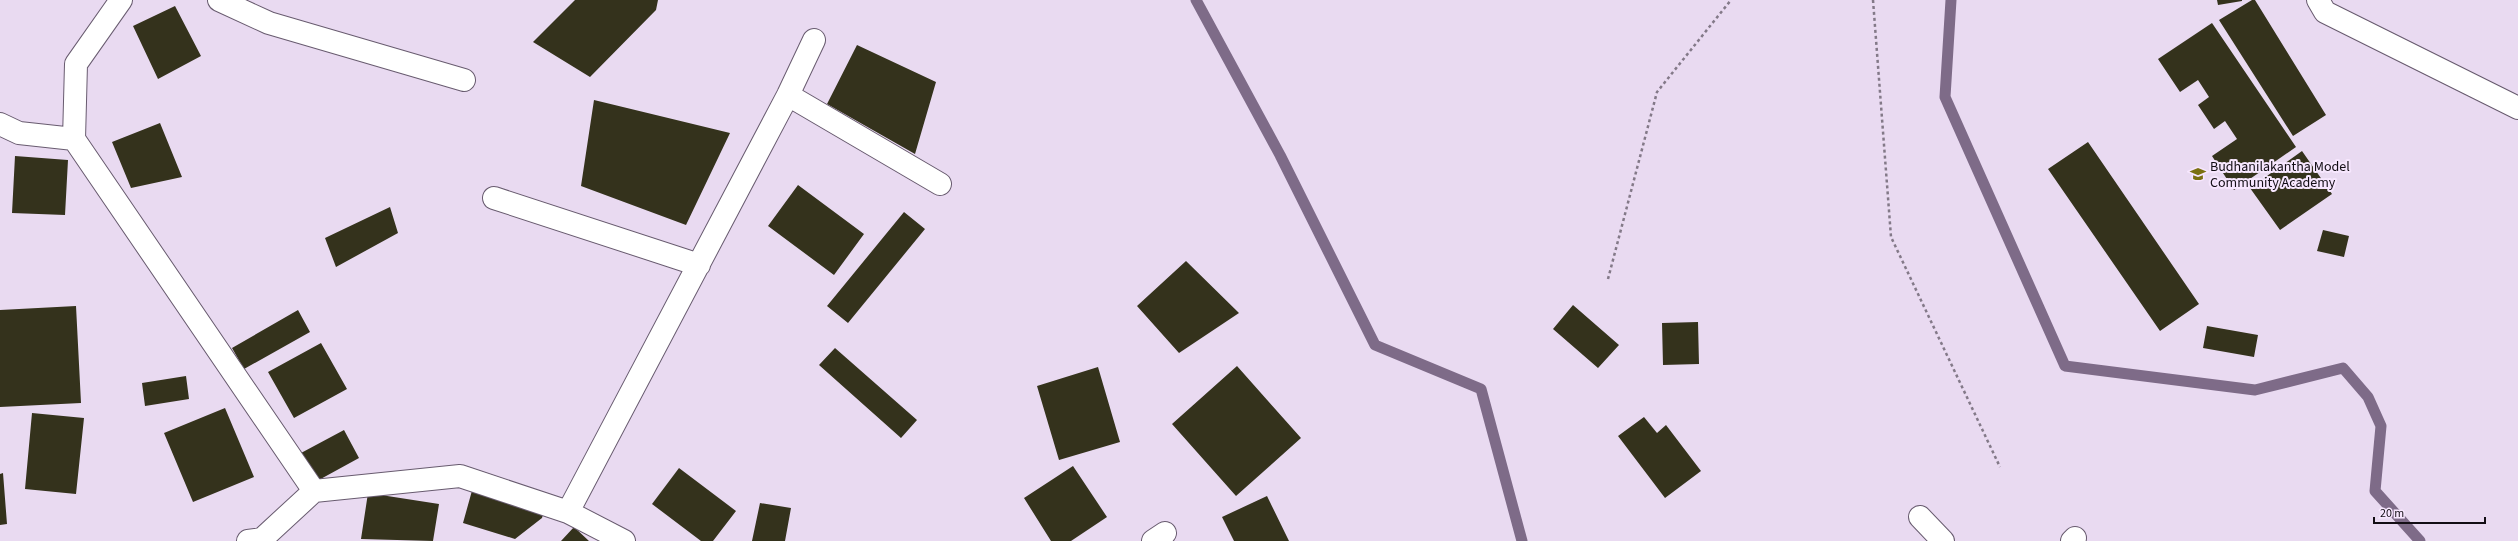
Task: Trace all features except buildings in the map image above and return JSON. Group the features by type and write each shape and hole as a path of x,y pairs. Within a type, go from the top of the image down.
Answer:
{"street":[{"path":"121,0 76,64 74,139 314,491"},
{"path":"219,0 269,23 464,80"},
{"path":"2318,0 2325,12 2518,108"},
{"path":"568,512 788,95 814,40"},
{"path":"788,95 940,184"},
{"path":"0,124 19,133 74,139"},
{"path":"494,198 699,264"},
{"path":"262,540 314,491 460,476 568,512 624,541"},
{"path":"1920,517 1943,541"}],"path":[{"path":"1608,279 1657,92 1731,0"},
{"path":"1873,0 1892,237 2000,467"}],"waterway":[{"path":"1196,0 1280,155 1375,345 1481,389 1522,541"},
{"path":"1951,0 1945,97 2065,366 2255,390 2343,368 2368,397 2381,426 2375,491 2420,541"}],"place":[{"name":"Budhanilakantha Model Community Academy","path":"2198,174"}]}
